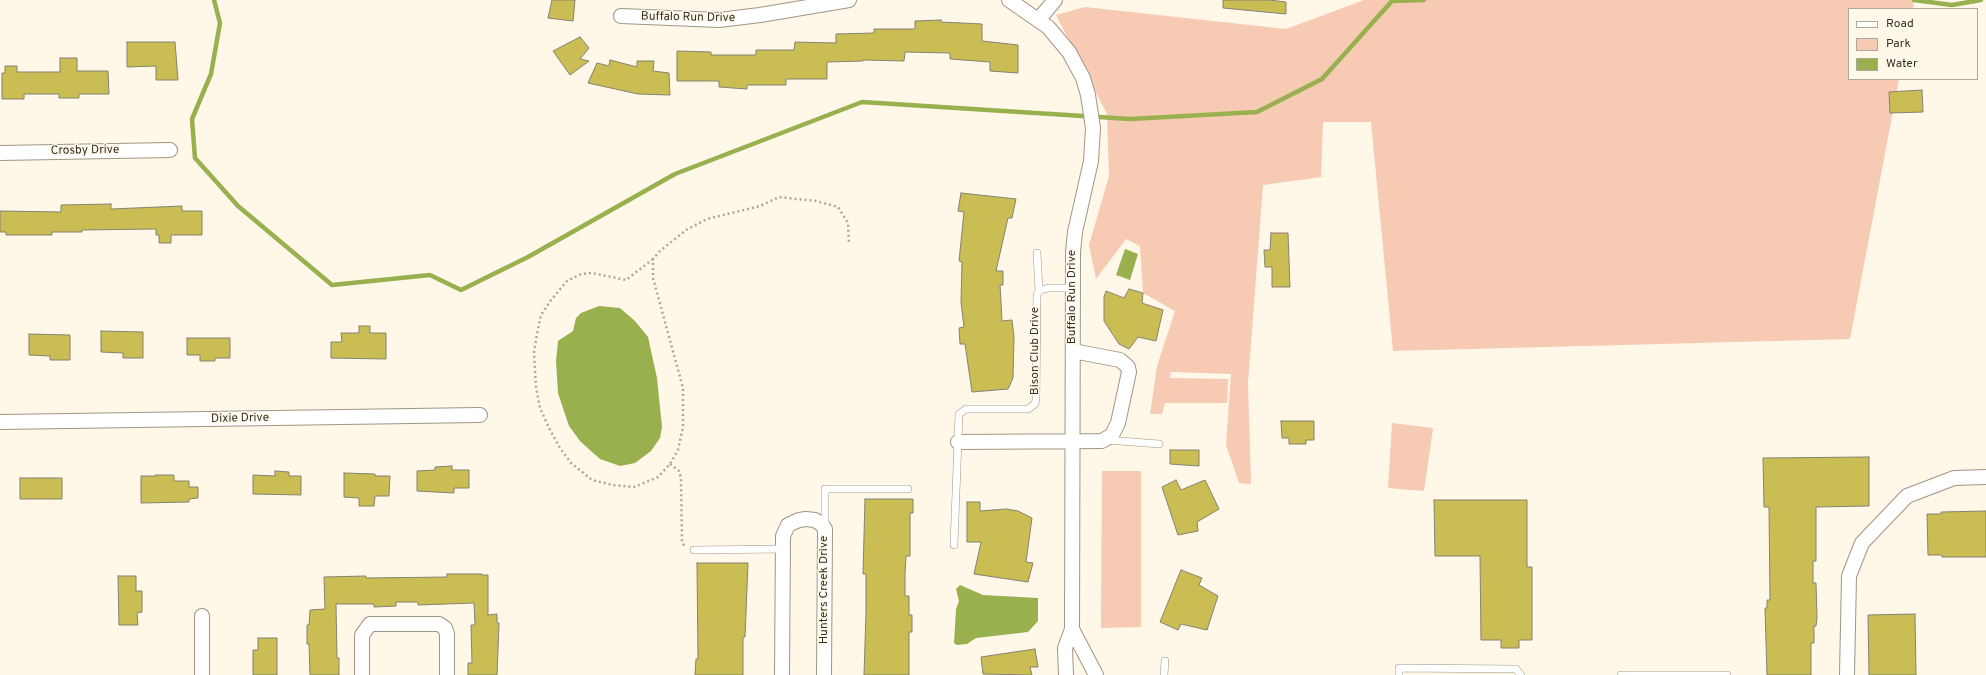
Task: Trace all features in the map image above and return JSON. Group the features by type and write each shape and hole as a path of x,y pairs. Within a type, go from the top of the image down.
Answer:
{"street":[{"name":"Buffalo Run Drive","path":"621,16 719,20 806,3 849,0"},
{"name":"Buffalo Run Drive","path":"1009,0 1039,19 1061,42 1076,64 1088,96 1092,120 1091,161 1074,240 1072,629 1065,648 1066,675"},
{"path":"1039,19 1056,0"},
{"name":"Crosby Drive","path":"0,153 170,150"},
{"path":"958,442 1073,442 1104,440 1112,435 1118,423 1129,372 1128,367 1120,360 1073,351"},
{"name":"Dixie Drive","path":"0,422 480,415"},
{"path":"1847,675 1849,576 1862,543 1906,496 1954,478 1986,477"},
{"name":"Hunters Creek Drive","path":"782,675 782,549 786,528 793,522 806,519 815,520 825,529 824,675"},
{"path":"202,616 202,675"},
{"path":"362,675 362,635 370,624 439,624 445,628 446,634 447,675"},
{"name":"Buffalo Run Drive","path":"1072,629 1096,675"}],"lane":[{"path":"1037,253 1039,291"},
{"name":"Bison Club Drive","path":"954,545 958,416 963,410 1028,409 1035,404 1036,300 1039,291 1048,288 1073,288"},
{"path":"1104,440 1159,444"},
{"path":"825,529 825,489 908,489"},
{"path":"694,550 782,549"},
{"path":"1164,675 1165,661"},
{"path":"1399,675 1399,668 1407,668 1516,669 1521,675"},
{"path":"1621,675 1727,675"}],"path":[{"path":"653,260 653,278 683,388 683,427 678,450 670,464 658,477 634,487 613,486 592,480 572,463 560,448 540,408 536,387 534,352 541,315 550,300 567,281 581,274 592,273 626,280 653,260 660,251 686,230 706,219 760,206 779,197 816,201 838,207 848,223 849,243"},
{"path":"670,464 679,471 682,487 682,543 686,547 694,550"}],"green space":[{"path":"1364,0 1914,0 1913,8 1848,8 1848,80 1899,80 1850,339 1393,351 1371,122 1323,122 1321,177 1263,185 1248,383 1251,484 1239,483 1226,445 1231,374 1171,372 1170,378 1228,379 1227,403 1165,403 1162,414 1150,414 1157,366 1175,311 1143,293 1140,246 1126,239 1096,279 1089,245 1109,176 1107,114 1056,15 1085,7 1286,29"},
{"path":"1392,423 1433,428 1424,491 1388,488"},
{"path":"1102,471 1141,471 1141,627 1101,628"}],"water":[{"path":"1125,249 1138,254 1130,280 1116,275"},
{"path":"599,306 620,308 635,321 648,337 657,378 662,427 660,438 651,451 635,463 620,466 600,459 580,441 569,426 558,393 556,361 558,341 573,331 576,318 581,313"},
{"path":"960,585 983,595 1038,598 1038,621 1028,632 976,638 967,644 957,645 954,643 956,609 959,601 956,589"}],"building":[{"path":"552,0 575,0 573,21 548,18"},
{"path":"1223,0 1269,0 1286,2 1286,14 1223,8"},
{"path":"941,20 941,22 982,24 982,41 1018,45 1018,73 990,71 990,62 950,59 950,53 905,52 904,61 863,60 827,62 827,79 786,79 786,85 747,85 747,89 719,87 719,81 677,81 677,51 711,52 711,55 756,55 756,50 794,50 795,42 836,43 836,34 874,33 874,29 915,29 915,21"},
{"path":"580,37 589,48 580,59 589,61 570,75 553,51"},
{"path":"127,42 175,42 178,80 156,80 156,66 127,67"},
{"path":"60,58 77,58 77,71 108,71 109,94 79,94 79,98 59,98 59,94 24,94 24,99 2,99 2,73 5,73 5,66 17,66 17,72 60,72"},
{"path":"610,60 637,67 637,61 654,61 653,71 669,73 670,95 638,94 588,83 597,63 609,66"},
{"path":"1922,90 1923,112 1890,113 1889,92"},
{"path":"961,193 1016,199 1012,218 1008,218 996,271 1003,271 1003,285 1000,285 1002,321 1012,320 1014,337 1013,378 1008,389 972,392 965,344 960,344 959,328 964,327 961,302 962,262 959,261 964,212 958,211"},
{"path":"111,204 111,209 182,206 182,211 202,211 202,235 171,235 171,243 159,243 159,235 156,235 156,229 82,230 82,232 52,232 52,235 6,235 6,232 0,232 0,211 61,212 61,205"},
{"path":"1271,233 1288,233 1290,287 1272,287 1272,267 1265,267 1264,250 1270,250"},
{"path":"1129,289 1143,293 1142,303 1163,310 1156,341 1138,337 1129,349 1119,344 1104,321 1104,297 1106,291 1124,298"},
{"path":"359,326 370,326 370,333 386,333 386,359 331,358 331,342 342,342 341,333 359,333"},
{"path":"101,331 143,332 143,358 123,358 123,353 101,352"},
{"path":"29,334 70,335 70,360 50,360 50,356 29,355"},
{"path":"187,338 230,338 230,358 215,358 215,361 200,361 200,355 187,355"},
{"path":"1281,421 1314,421 1314,440 1306,440 1306,444 1289,444 1289,438 1282,438"},
{"path":"1170,450 1199,450 1199,466 1170,464"},
{"path":"1869,457 1869,506 1816,507 1816,561 1813,561 1813,583 1816,583 1817,618 1816,626 1814,626 1814,643 1811,643 1811,675 1767,675 1765,608 1767,608 1767,600 1770,600 1769,507 1764,507 1763,458"},
{"path":"452,466 452,470 469,470 469,488 454,488 454,493 417,491 417,471 435,470 435,467"},
{"path":"275,471 289,472 289,476 301,476 301,495 253,494 253,475 275,476"},
{"path":"344,473 390,476 389,496 375,496 374,506 359,506 359,498 344,497"},
{"path":"174,475 174,481 189,481 189,487 198,487 198,498 189,499 189,502 141,503 141,476"},
{"path":"20,478 62,478 62,499 20,499"},
{"path":"1176,480 1181,490 1205,480 1219,509 1197,522 1198,531 1178,535 1162,487"},
{"path":"865,499 913,499 913,513 910,513 910,556 906,556 905,574 905,596 909,596 909,615 912,615 912,632 909,632 909,675 864,675 866,613 866,574 863,574"},
{"path":"1434,500 1527,500 1527,567 1532,567 1532,640 1519,640 1519,648 1501,648 1501,640 1481,640 1480,556 1435,556"},
{"path":"967,502 980,502 980,511 1006,509 1018,511 1032,518 1026,562 1033,563 1028,582 974,574 981,542 967,542"},
{"path":"1986,511 1986,557 1942,557 1942,555 1928,555 1927,514 1941,514 1941,512"},
{"path":"697,563 748,563 745,637 743,637 743,675 695,675 696,659 698,659"},
{"path":"1181,570 1202,578 1199,585 1218,596 1207,630 1181,624 1178,630 1160,622"},
{"path":"447,574 488,575 488,615 497,614 497,623 499,623 497,675 468,675 468,663 472,663 471,625 475,625 474,603 418,605 418,602 396,602 396,606 374,607 374,604 336,604 337,658 339,658 339,675 310,675 307,625 309,625 310,610 325,609 324,577 447,577"},
{"path":"118,576 136,576 136,591 142,591 142,612 137,613 138,625 119,625"},
{"path":"1915,614 1916,675 1869,675 1868,615"},
{"path":"258,638 277,638 277,675 253,675 253,650 258,650"},
{"path":"1035,649 1038,667 1030,667 1032,675 983,674 981,657"}],"waterway":[{"path":"214,0 220,23 211,74 192,119 195,158 238,206 332,285 430,275 461,290 528,257 675,174 862,102 1130,119 1257,112 1322,79 1392,1 1424,0"},
{"path":"1914,0 1952,5 1981,0"}]}
